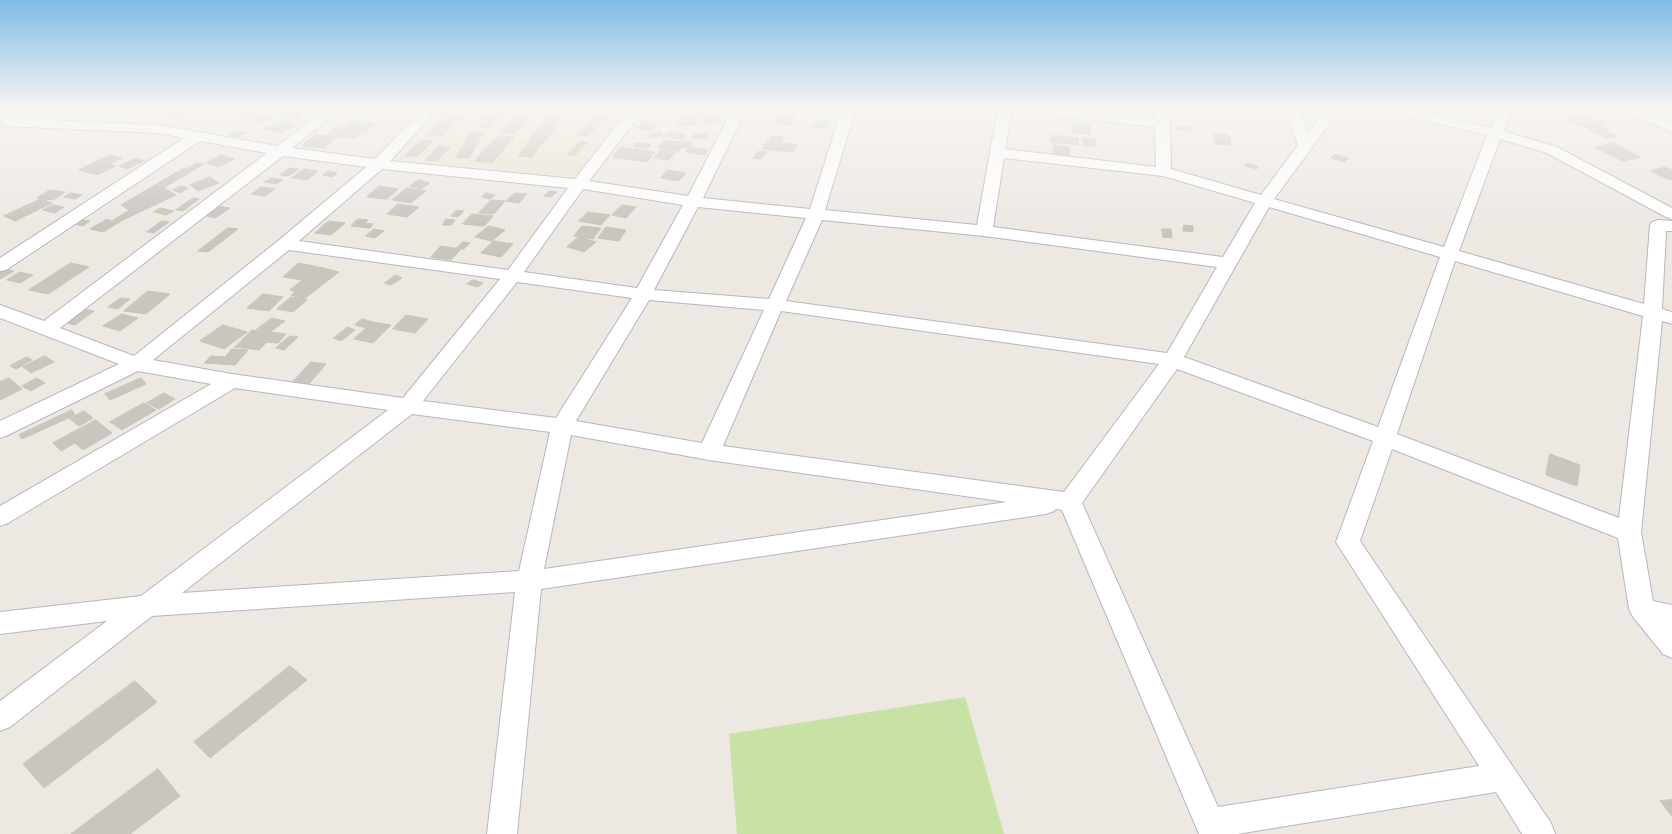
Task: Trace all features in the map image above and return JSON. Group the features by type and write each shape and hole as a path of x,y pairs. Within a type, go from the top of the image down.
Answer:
{"street":[{"path":"0,266 180,147"},
{"path":"257,147 378,164 579,184 693,202 984,231 1228,262"},
{"path":"46,329 284,147"},
{"path":"0,430 136,364 286,244 378,164 394,147"},
{"path":"0,718 408,406 512,275 608,147"},
{"path":"502,834 529,580 562,426 642,294 693,202 721,147"},
{"path":"709,452 816,214 836,147"},
{"path":"984,231 999,147"},
{"path":"1163,147 1164,172"},
{"path":"0,623 146,606 529,580 1070,502 1173,360 1265,200 1305,147"},
{"path":"1490,147 1449,255 1386,438 1348,542 1540,834"},
{"path":"1543,147 1552,150 1672,214"},
{"path":"998,153 1164,172 1662,316"},
{"path":"1672,226 1658,225 1662,316 1629,532 1642,609 1672,646"},
{"path":"286,244 642,294 774,305 1173,360 1386,438 1629,532"},
{"path":"0,311 136,364 232,381 562,426 709,452 1070,502"},
{"path":"0,517 232,381"},
{"path":"1070,502 1213,828 1502,777"},
{"path":"1642,609 1672,616"}],"shaded area":[{"path":"402,147 603,147 583,178 390,158"}],"green space":[{"path":"965,697 1004,834 737,834 729,734"}],"building":[{"path":"414,147 427,147 418,156 405,156"},
{"path":"438,147 450,147 437,161 426,160"},
{"path":"462,147 475,147 469,158 456,158"},
{"path":"488,147 506,147 492,163 475,161"},
{"path":"526,147 539,147 532,157 519,156"},
{"path":"575,147 583,147 574,156 567,155"},
{"path":"621,147 655,152 647,162 613,157"},
{"path":"659,147 688,147 682,147 679,151 658,148"},
{"path":"689,147 708,150 705,155 686,152"},
{"path":"764,147 796,147 793,152 763,149"},
{"path":"1054,147 1070,147 1069,156 1053,154"},
{"path":"1621,147 1640,157 1623,161 1595,148"},
{"path":"662,150 676,152 668,160 654,158"},
{"path":"759,151 767,152 761,159 753,158"},
{"path":"1335,154 1349,158 1345,162 1331,158"},
{"path":"110,155 122,158 109,164 116,166 97,175 79,170"},
{"path":"221,155 234,159 218,167 206,163"},
{"path":"138,158 145,161 126,169 119,166"},
{"path":"197,163 204,164 160,190 165,188 176,195 123,220 103,232 90,229 107,219 112,221 129,210 121,205 182,169 186,169"},
{"path":"1248,163 1259,167 1256,169 1245,166"},
{"path":"1665,167 1672,170 1672,179 1670,180 1651,171"},
{"path":"290,168 299,169 289,176 280,175"},
{"path":"304,169 318,171 307,180 292,178"},
{"path":"668,170 686,173 679,181 661,178"},
{"path":"328,171 337,173 332,177 323,175"},
{"path":"210,177 219,183 198,191 190,185"},
{"path":"272,178 283,180 276,184 265,182"},
{"path":"419,180 430,183 421,189 410,186"},
{"path":"181,186 188,188 180,193 173,190"},
{"path":"379,186 398,189 387,199 367,197"},
{"path":"261,187 275,189 265,196 252,194"},
{"path":"407,188 426,191 411,203 392,200"},
{"path":"50,190 65,192 53,200 37,198"},
{"path":"550,191 557,192 551,197 544,196"},
{"path":"71,193 82,195 75,199 64,197"},
{"path":"486,193 495,195 490,199 482,197"},
{"path":"515,193 527,194 519,203 506,201"},
{"path":"193,198 199,199 183,211 176,210"},
{"path":"41,199 52,203 15,221 4,216"},
{"path":"491,200 505,201 494,214 479,213"},
{"path":"398,204 419,207 407,217 387,214"},
{"path":"53,205 64,207 55,213 43,210"},
{"path":"622,205 636,207 626,218 612,215"},
{"path":"218,206 230,208 215,218 203,215"},
{"path":"161,208 174,211 166,215 154,212"},
{"path":"457,210 464,211 458,217 451,216"},
{"path":"588,212 610,215 601,225 579,221"},
{"path":"472,214 493,216 484,226 463,224"},
{"path":"77,219 90,221 83,226 70,223"},
{"path":"358,219 368,220 365,223 373,224 370,228 351,226"},
{"path":"446,219 455,220 451,225 443,225"},
{"path":"162,221 169,222 154,233 147,232"},
{"path":"329,221 345,223 331,235 315,233"},
{"path":"1184,225 1193,226 1193,232 1183,231"},
{"path":"489,226 505,230 492,241 475,237"},
{"path":"582,226 601,228 593,239 574,236"},
{"path":"606,227 626,230 619,241 598,238"},
{"path":"228,228 238,229 208,252 198,251"},
{"path":"374,229 384,231 375,238 366,236"},
{"path":"1162,229 1171,229 1172,238 1163,237"},
{"path":"579,237 596,242 584,252 567,247"},
{"path":"494,241 513,244 501,257 481,253"},
{"path":"463,242 470,243 464,249 457,248"},
{"path":"441,246 461,249 451,260 431,257"},
{"path":"71,263 89,267 48,294 29,290"},
{"path":"299,263 318,267 303,280 283,277"},
{"path":"320,267 339,272 304,299 291,295 296,292 290,290"},
{"path":"5,269 14,271 0,279 0,271"},
{"path":"20,272 33,275 20,283 7,280"},
{"path":"396,275 402,278 391,285 385,283"},
{"path":"473,280 483,283 478,287 467,284"},
{"path":"148,291 170,294 146,314 124,311"},
{"path":"263,294 283,297 269,311 247,308"},
{"path":"291,297 307,300 293,312 277,309"},
{"path":"121,298 130,299 118,309 108,307"},
{"path":"78,308 94,311 75,325 59,321"},
{"path":"122,314 138,318 120,331 103,326"},
{"path":"406,315 428,319 415,333 393,329"},
{"path":"272,318 285,321 270,332 257,329"},
{"path":"362,319 373,322 366,328 355,325"},
{"path":"373,322 391,325 373,343 354,339"},
{"path":"223,325 247,332 224,349 200,341"},
{"path":"348,327 355,330 341,341 334,338"},
{"path":"252,330 286,334 278,343 267,342 259,350 235,347"},
{"path":"290,336 298,337 284,350 276,348"},
{"path":"232,349 248,350 235,365 204,363 211,356 225,357"},
{"path":"45,356 54,362 31,373 23,367"},
{"path":"27,357 32,360 16,369 10,366"},
{"path":"311,362 326,364 308,385 292,383"},
{"path":"9,378 22,389 0,400 0,382"},
{"path":"37,378 45,383 31,391 22,386"},
{"path":"141,378 146,384 110,400 105,394"},
{"path":"164,393 175,399 159,409 147,403"},
{"path":"144,403 156,410 122,430 110,422"},
{"path":"72,410 75,415 22,439 19,435"},
{"path":"84,411 93,418 79,426 70,419"},
{"path":"96,420 112,433 83,450 75,443 61,451 53,443"},
{"path":"1550,454 1580,465 1577,486 1546,475"},
{"path":"290,666 307,680 210,758 194,742"},
{"path":"135,681 157,702 44,788 23,764"},
{"path":"158,769 180,796 130,834 71,834"},
{"path":"1672,800 1672,816 1660,801"}]}
